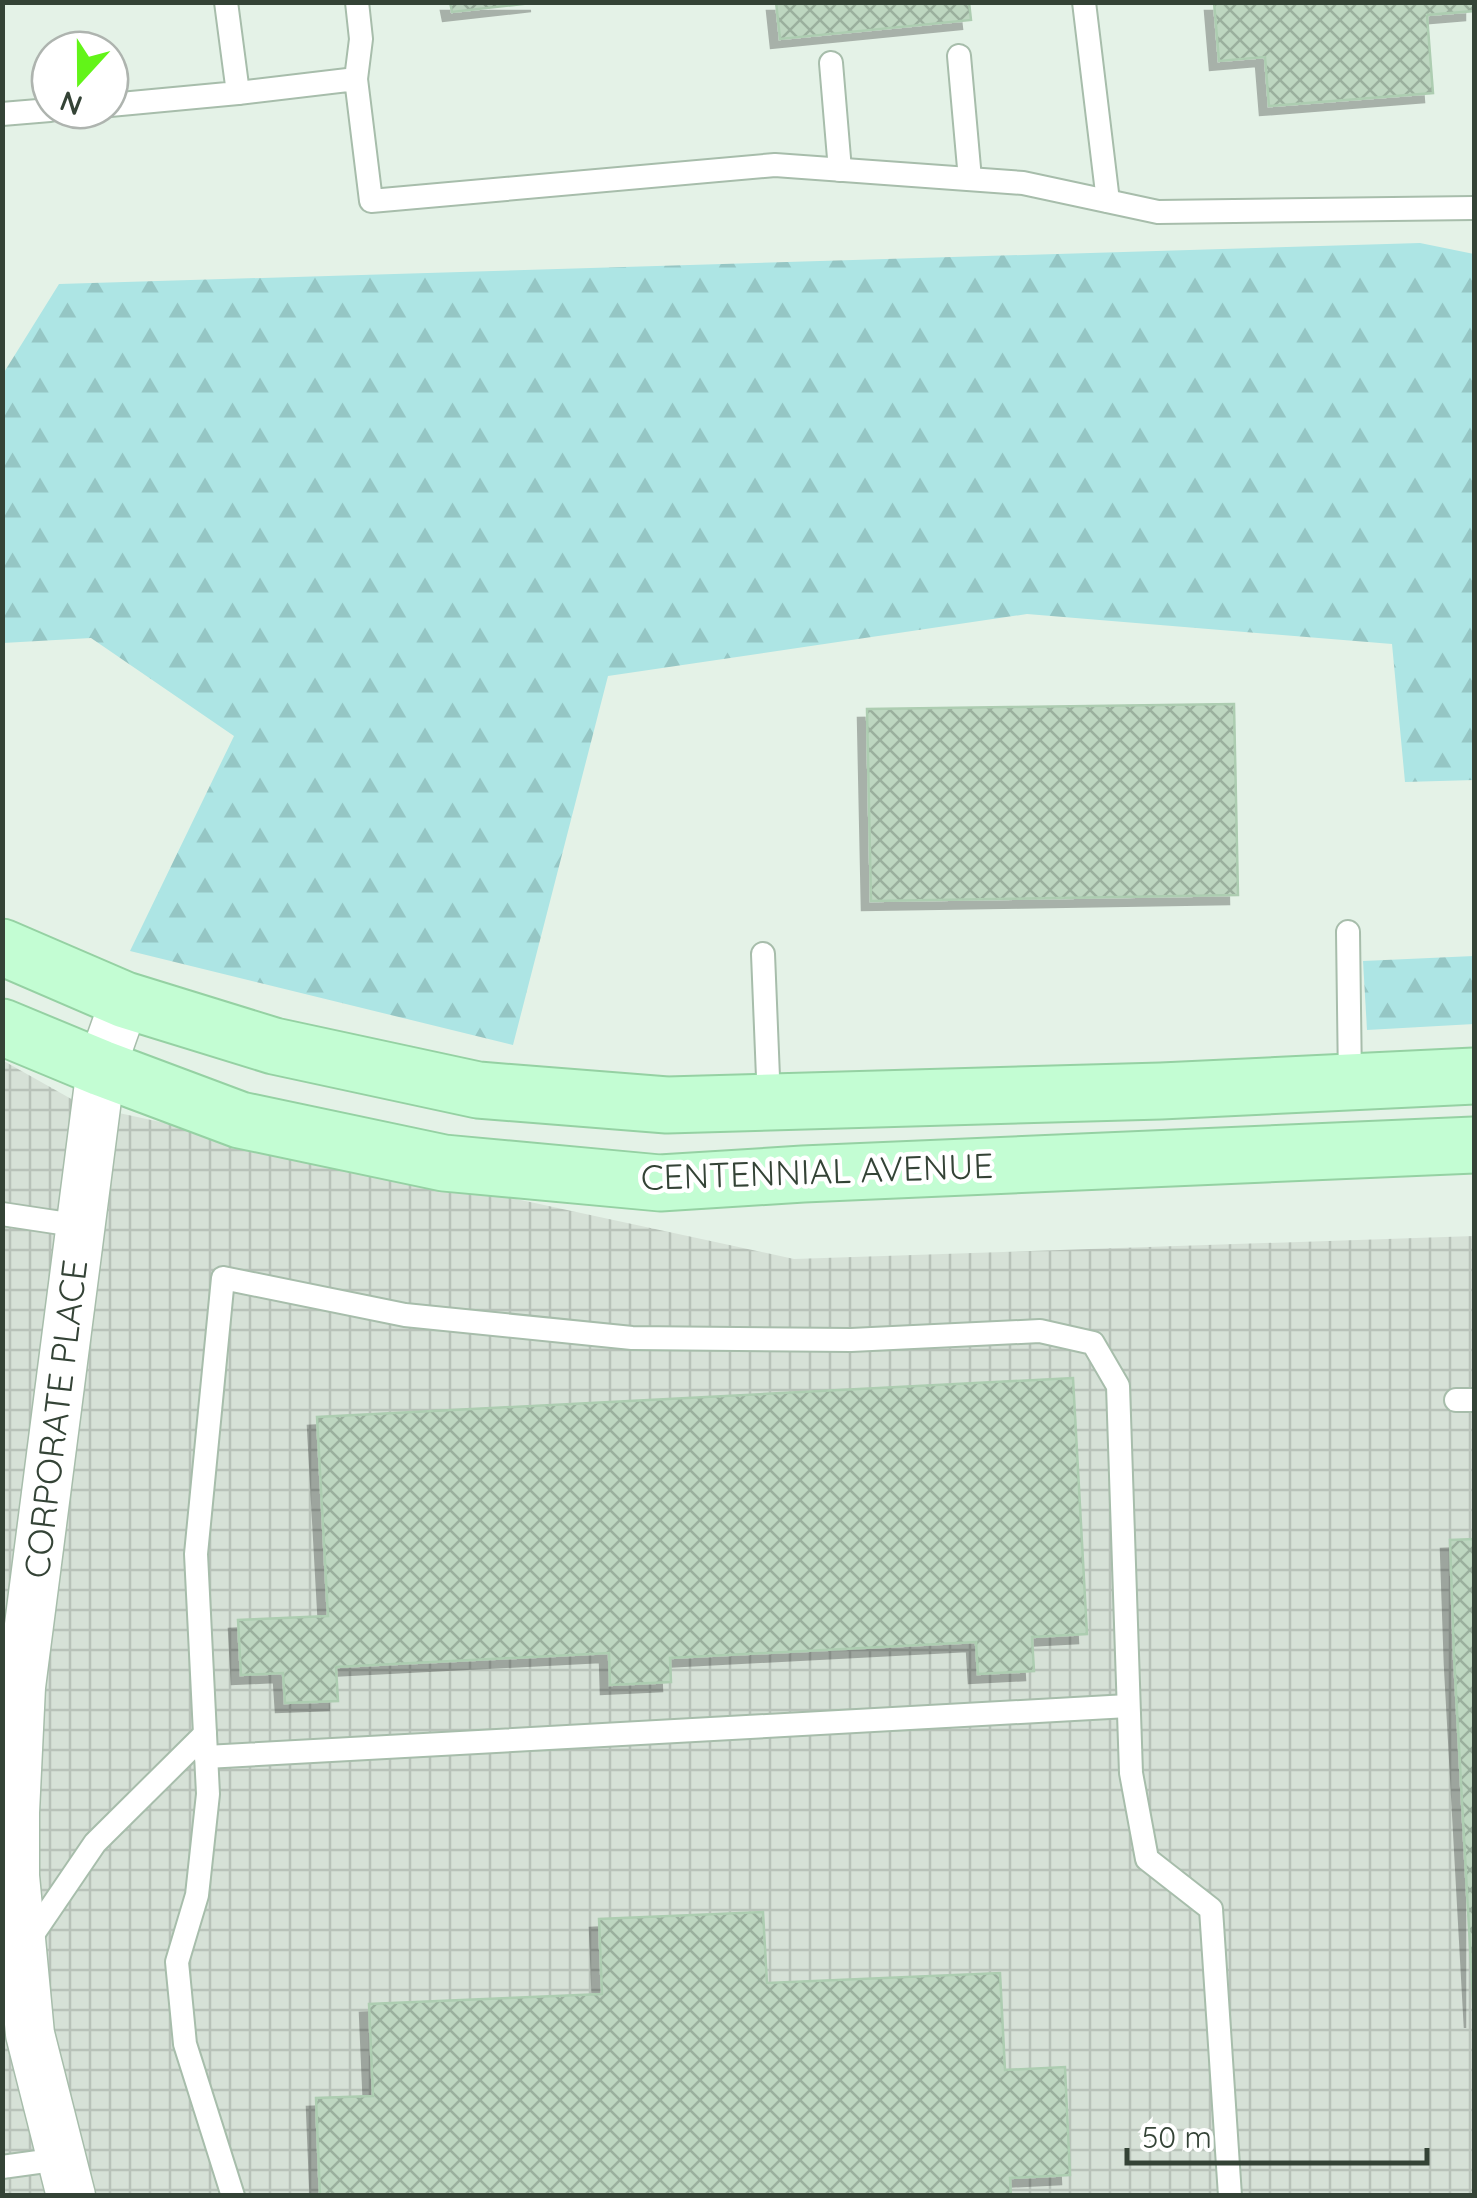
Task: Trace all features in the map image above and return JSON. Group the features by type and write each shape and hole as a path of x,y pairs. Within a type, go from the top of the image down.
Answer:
{"main road":[{"name":"CENTENNIAL AVENUE","path":"2,947 125,1000 274,1046 478,1090 667,1105 1161,1091 1474,1076"},
{"name":"CENTENNIAL AVENUE","path":"2,1027 240,1120 444,1164 660,1183 1474,1144"}],"street":[{"name":"CORPORATE PLACE","path":"66,2177 16,2038 22,1950 15,1876 12,1686 101,1068 125,1000"}],"lane":[{"path":"226,2 238,93"},
{"path":"357,2 361,39 356,79 372,201 775,165 1023,183 1158,212 1474,208"},
{"path":"1084,2 1108,201"},
{"path":"958,56 970,179"},
{"path":"831,64 840,170"},
{"path":"130,102 356,79"},
{"path":"2,114 30,112"},
{"path":"1348,932 1350,1082"},
{"path":"763,954 769,1102"},
{"path":"2,1214 81,1226"},
{"path":"233,2196 185,2044 177,1962 196,1894 208,1794 196,1554 223,1278 406,1315 632,1338 851,1340 1040,1331 1092,1343 1118,1386 1131,1773 1147,1859 1211,1909 1230,2196"},
{"path":"22,1950 95,1843 206,1745 1128,1706"},
{"path":"2,2167 66,2177"}],"shaded area":[{"path":"2,1060 82,1105 794,1259 1474,1236 1474,2195 3,2195"}],"green space":[{"path":"1420,243 1474,254 1474,780 1405,782 1392,644 1027,614 608,676 513,1045 130,951 234,736 91,638 3,643 3,374 59,284"},
{"path":"1474,956 1474,1024 1367,1030 1363,961"}],"building":[{"path":"450,2 540,2 452,12"},
{"path":"776,2 969,2 971,20 780,39"},
{"path":"1214,2 1474,2 1474,11 1427,15 1433,93 1269,106 1265,57 1219,61"},
{"path":"1234,704 1238,895 871,901 867,709"},
{"path":"1073,1378 1087,1634 1032,1637 1034,1671 978,1674 976,1642 670,1658 671,1682 610,1685 609,1653 336,1667 338,1701 285,1703 283,1673 241,1675 238,1620 328,1616 317,1417"},
{"path":"1474,1539 1474,2019 1450,1540"},
{"path":"763,1912 767,1983 1000,1973 1005,2070 1065,2067 1070,2175 1010,2178 1011,2196 320,2196 316,2098 373,2096 369,2004 602,1994 599,1919"}]}
